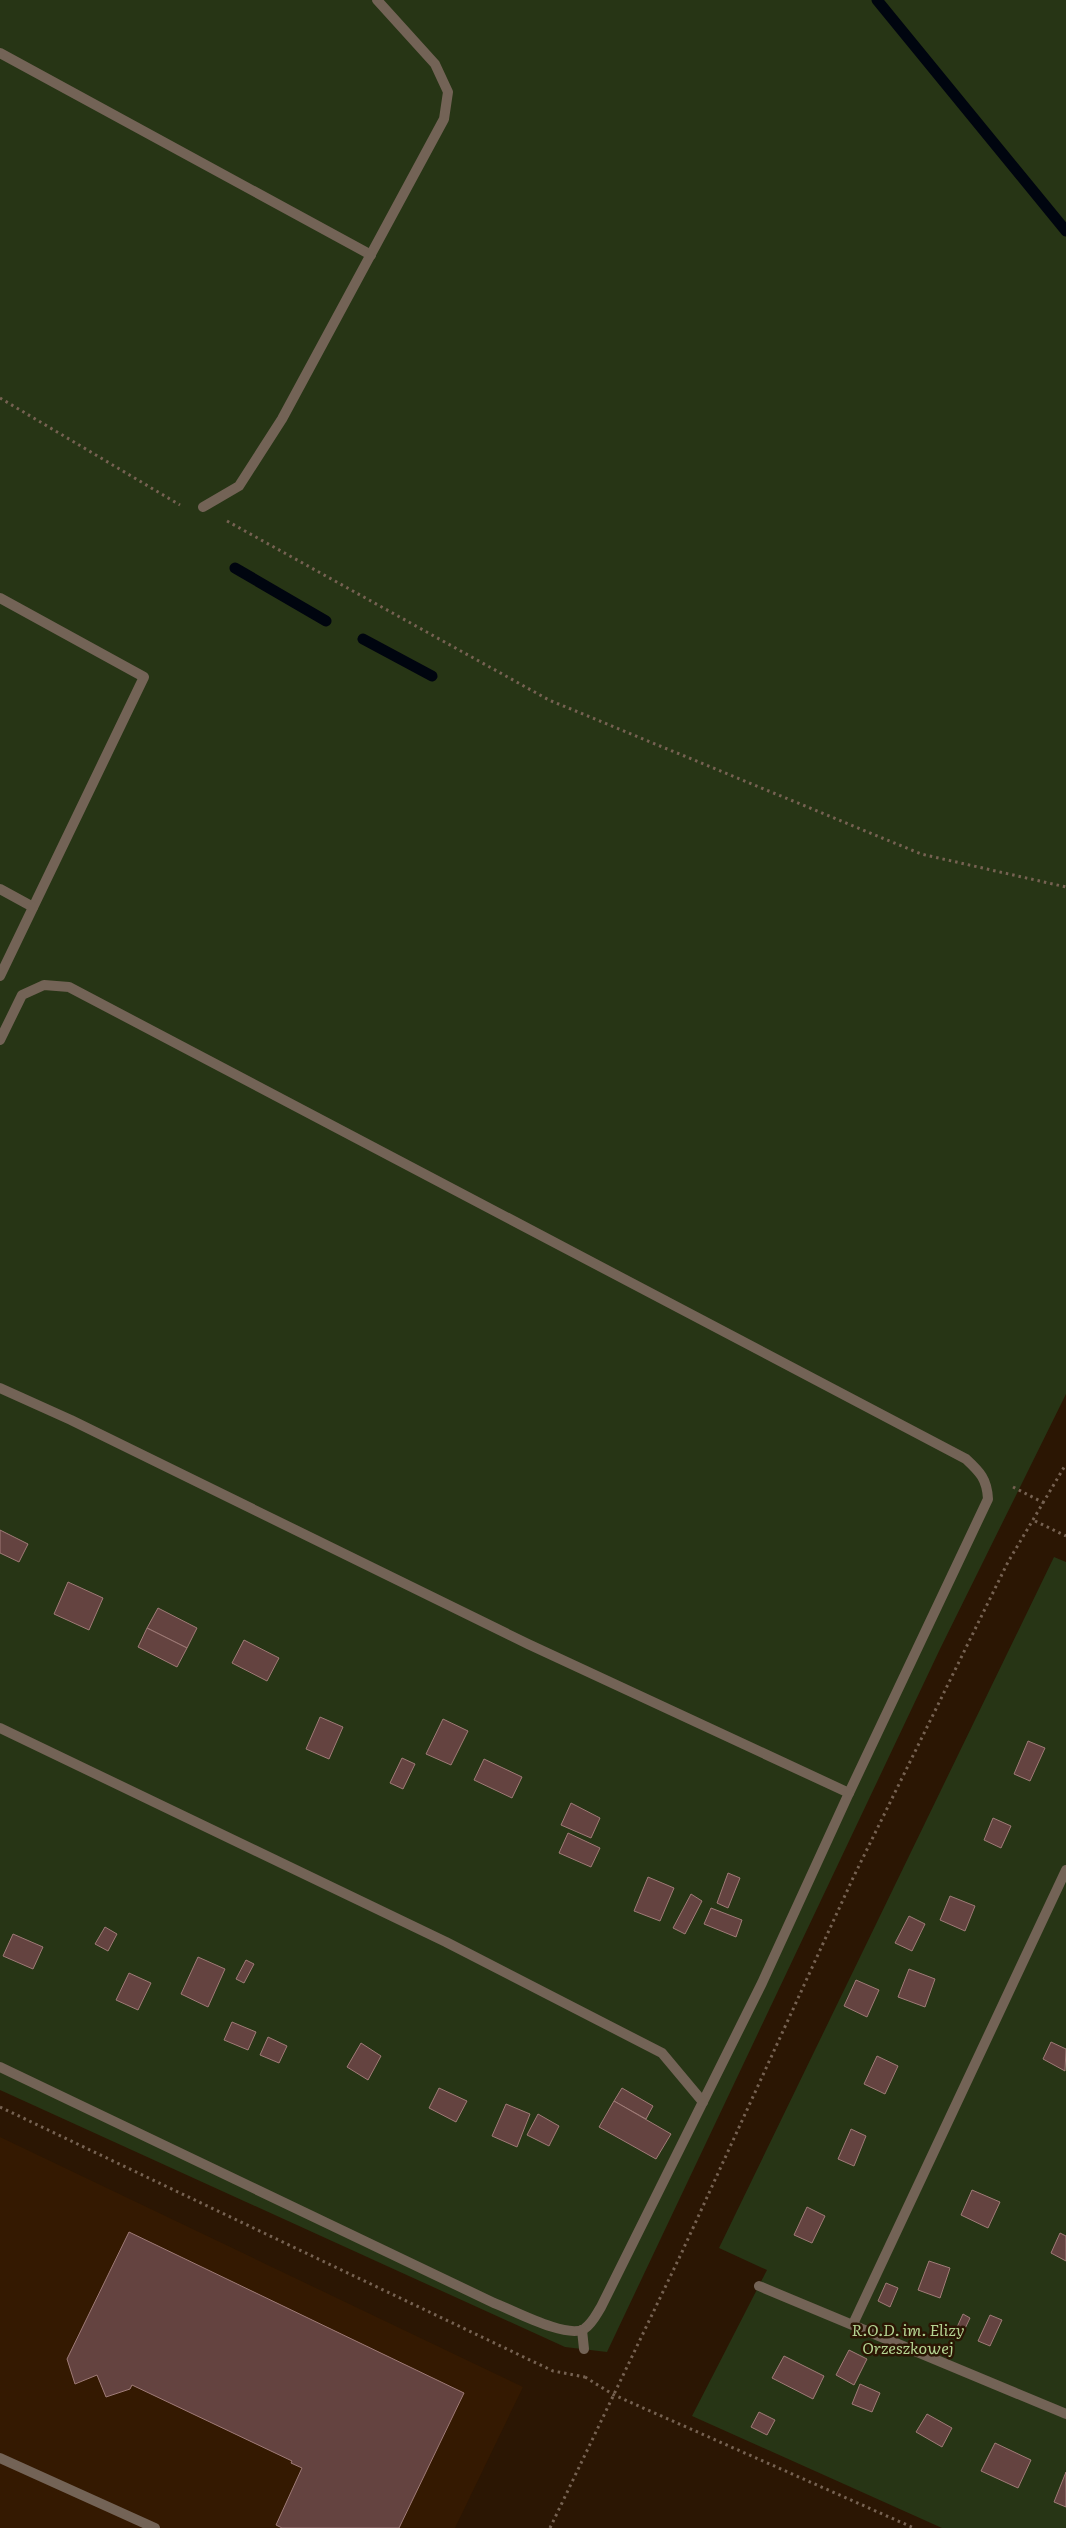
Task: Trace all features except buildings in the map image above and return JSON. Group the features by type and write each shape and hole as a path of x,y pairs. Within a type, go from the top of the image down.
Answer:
{"lane":[{"path":"203,507 239,486 282,419 444,119 448,92 435,64 377,0"},
{"path":"0,53 371,255"},
{"path":"0,598 144,677 0,976"},
{"path":"0,889 33,907"},
{"path":"0,1040 22,995 44,985 69,986 966,1459 982,1474 988,1484 988,1499 848,1793 762,1983 601,2307 591,2323 582,2330 562,2331 494,2303 0,2068"},
{"path":"0,1388 72,1420 528,1644 848,1793"},
{"path":"0,1728 446,1942 662,2053 703,2102"},
{"path":"853,2324 1066,1870"},
{"path":"759,2286 1066,2413"},
{"path":"582,2330 584,2349"},
{"path":"0,2458 155,2528"}],"path":[{"path":"0,398 179,505 203,507 549,700 921,854 1066,887"},
{"path":"550,2528 614,2395 853,1878 1008,1562 1035,1520 1066,1464"},
{"path":"988,1484 1008,1485 1044,1503"},
{"path":"1035,1520 1066,1536"},
{"path":"0,2107 553,2371 585,2377 614,2395 914,2528"},
{"path":"584,2349 585,2377"}],"shaded area":[{"path":"0,2137 523,2387 455,2528 0,2528"}],"green space":[{"path":"0,0 1066,0 1066,1394 940,1649 607,2352 565,2347 0,2090"},
{"name":"R.O.D. im. Elizy Orzeszkowej","path":"1054,1557 1066,1562 1066,2528 942,2528 692,2416 767,2270 719,2248"}],"waterway":[{"path":"877,0 1066,231"},
{"path":"235,568 326,621"},
{"path":"363,639 432,676"}]}
